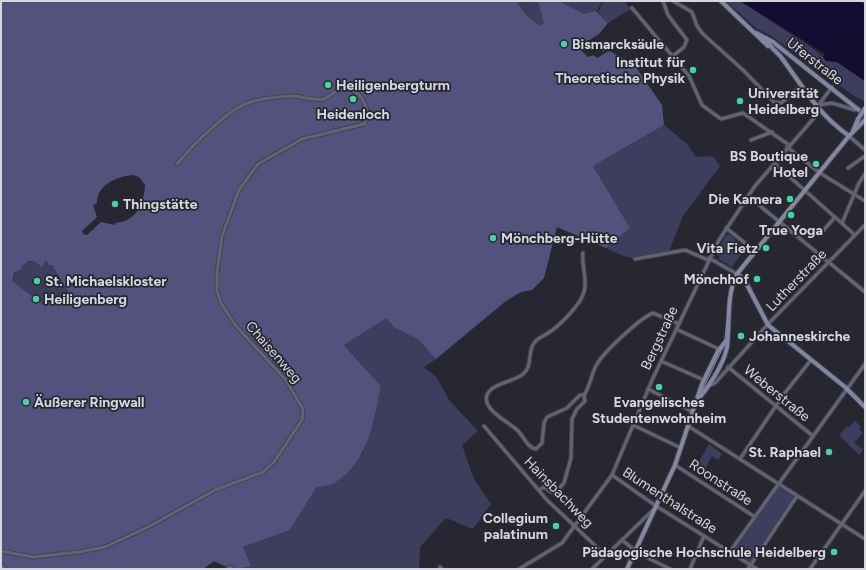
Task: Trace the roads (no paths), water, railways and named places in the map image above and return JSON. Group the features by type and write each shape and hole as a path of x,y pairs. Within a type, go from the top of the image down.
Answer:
{"main road":[{"path":"721,1 774,50"},
{"name":"Uferstraße","path":"756,33 766,38 832,88 856,110 865,115"},
{"path":"766,38 818,108 851,135"},
{"path":"851,135 865,108"},
{"path":"697,401 709,386 727,347 726,341 732,287 737,274 864,121"},
{"path":"737,274 744,278 768,325 847,389 865,406"},
{"path":"627,569 675,465 704,380 719,349 726,341"}],"street":[{"path":"663,1 668,15 686,40 684,47 673,56"},
{"path":"673,1 692,12 697,26 703,34 743,70 776,104 780,104 801,86"},
{"path":"632,8 673,56 693,83 702,105 709,111 724,119 743,113 772,132 787,147 820,173 865,201"},
{"name":"Bergstraße","path":"519,569 535,558 559,545 612,475 648,389 708,259 726,228 748,196 813,117 832,88"},
{"name":"Chaisenweg","path":"1,551 33,557 87,551 105,547 148,527 215,490 263,472 274,462 300,424 303,416 303,409 285,379 244,335 223,307 217,291 219,251 224,228 238,190 258,164 302,139 356,127 366,121 368,116 366,106 359,94 347,89 340,89 323,100 290,96 250,102 237,109 216,126 192,147 177,164"},
{"name":"Uferstraße","path":"818,108 832,103 856,110"},
{"path":"751,140 772,132"},
{"path":"851,135 865,150"},
{"path":"848,168 865,156"},
{"path":"774,163 855,234"},
{"path":"842,222 853,194 865,174"},
{"path":"748,196 865,292"},
{"path":"822,232 835,217"},
{"name":"Lutherstraße","path":"709,386 715,383 768,325 865,225"},
{"path":"726,228 755,251"},
{"path":"635,258 685,250 708,259 737,274"},
{"path":"584,253 582,259 585,285 581,300 553,330 534,342 525,373 492,389 488,394 487,401 490,409 521,433 529,446 536,448 541,444 544,423 548,416 567,408 580,395 584,395 590,386 597,363 636,325 653,313 679,324"},
{"path":"676,329 719,349"},
{"path":"740,459 776,406 811,360"},
{"path":"661,361 704,380"},
{"path":"729,553 865,364"},
{"name":"Weberstraße","path":"728,368 813,436"},
{"path":"648,389 693,412"},
{"path":"539,490 544,487 554,493 559,490 564,483 571,458 572,419 577,409 585,401 584,395"},
{"path":"633,425 681,448"},
{"name":"Hainsbachweg","path":"484,426 552,505 605,554"},
{"path":"688,426 779,483 797,496 843,523 865,539"},
{"name":"Roonstraße","path":"675,465 755,517"},
{"name":"Blumenthalstraße","path":"612,475 729,553 757,569"},
{"path":"810,569 865,491"},
{"path":"748,569 797,496"},
{"path":"592,569 605,554 622,540 657,506"},
{"path":"690,569 704,536"},
{"path":"622,540 635,551 670,569"},
{"path":"1,565 5,569"},
{"path":"227,569 231,567"}],"tram line":[{"path":"626,569 675,465 692,412 724,345 732,283 736,273 849,136 865,113"}],"railway":[{"path":"603,51 622,41"}],"place":[{"name":"Bismarcksäule","path":"564,44"},
{"name":"Institut für Theoretische Physik","path":"693,70"},
{"name":"Heiligenbergturm","path":"328,85"},
{"name":"Heidenloch","path":"353,99"},
{"name":"Universität Heidelberg","path":"740,101"},
{"name":"BS Boutique Hotel","path":"816,164"},
{"name":"Die Kamera","path":"790,199"},
{"name":"Thingstätte","path":"115,204"},
{"name":"True Yoga","path":"791,215"},
{"name":"Mönchberg-Hütte","path":"493,238"},
{"name":"Vita Fietz","path":"766,248"},
{"name":"Mönchhof","path":"757,279"},
{"name":"St. Michaelskloster","path":"37,281"},
{"name":"Heiligenberg","path":"36,299"},
{"name":"Johanneskirche","path":"741,336"},
{"name":"Evangelisches Studentenwohnheim","path":"659,387"},
{"name":"Äußerer Ringwall","path":"26,402"},
{"name":"St. Raphael","path":"829,452"},
{"name":"Collegium palatinum","path":"556,526"},
{"name":"Pädagogische Hochschule Heidelberg","path":"834,552"}]}
